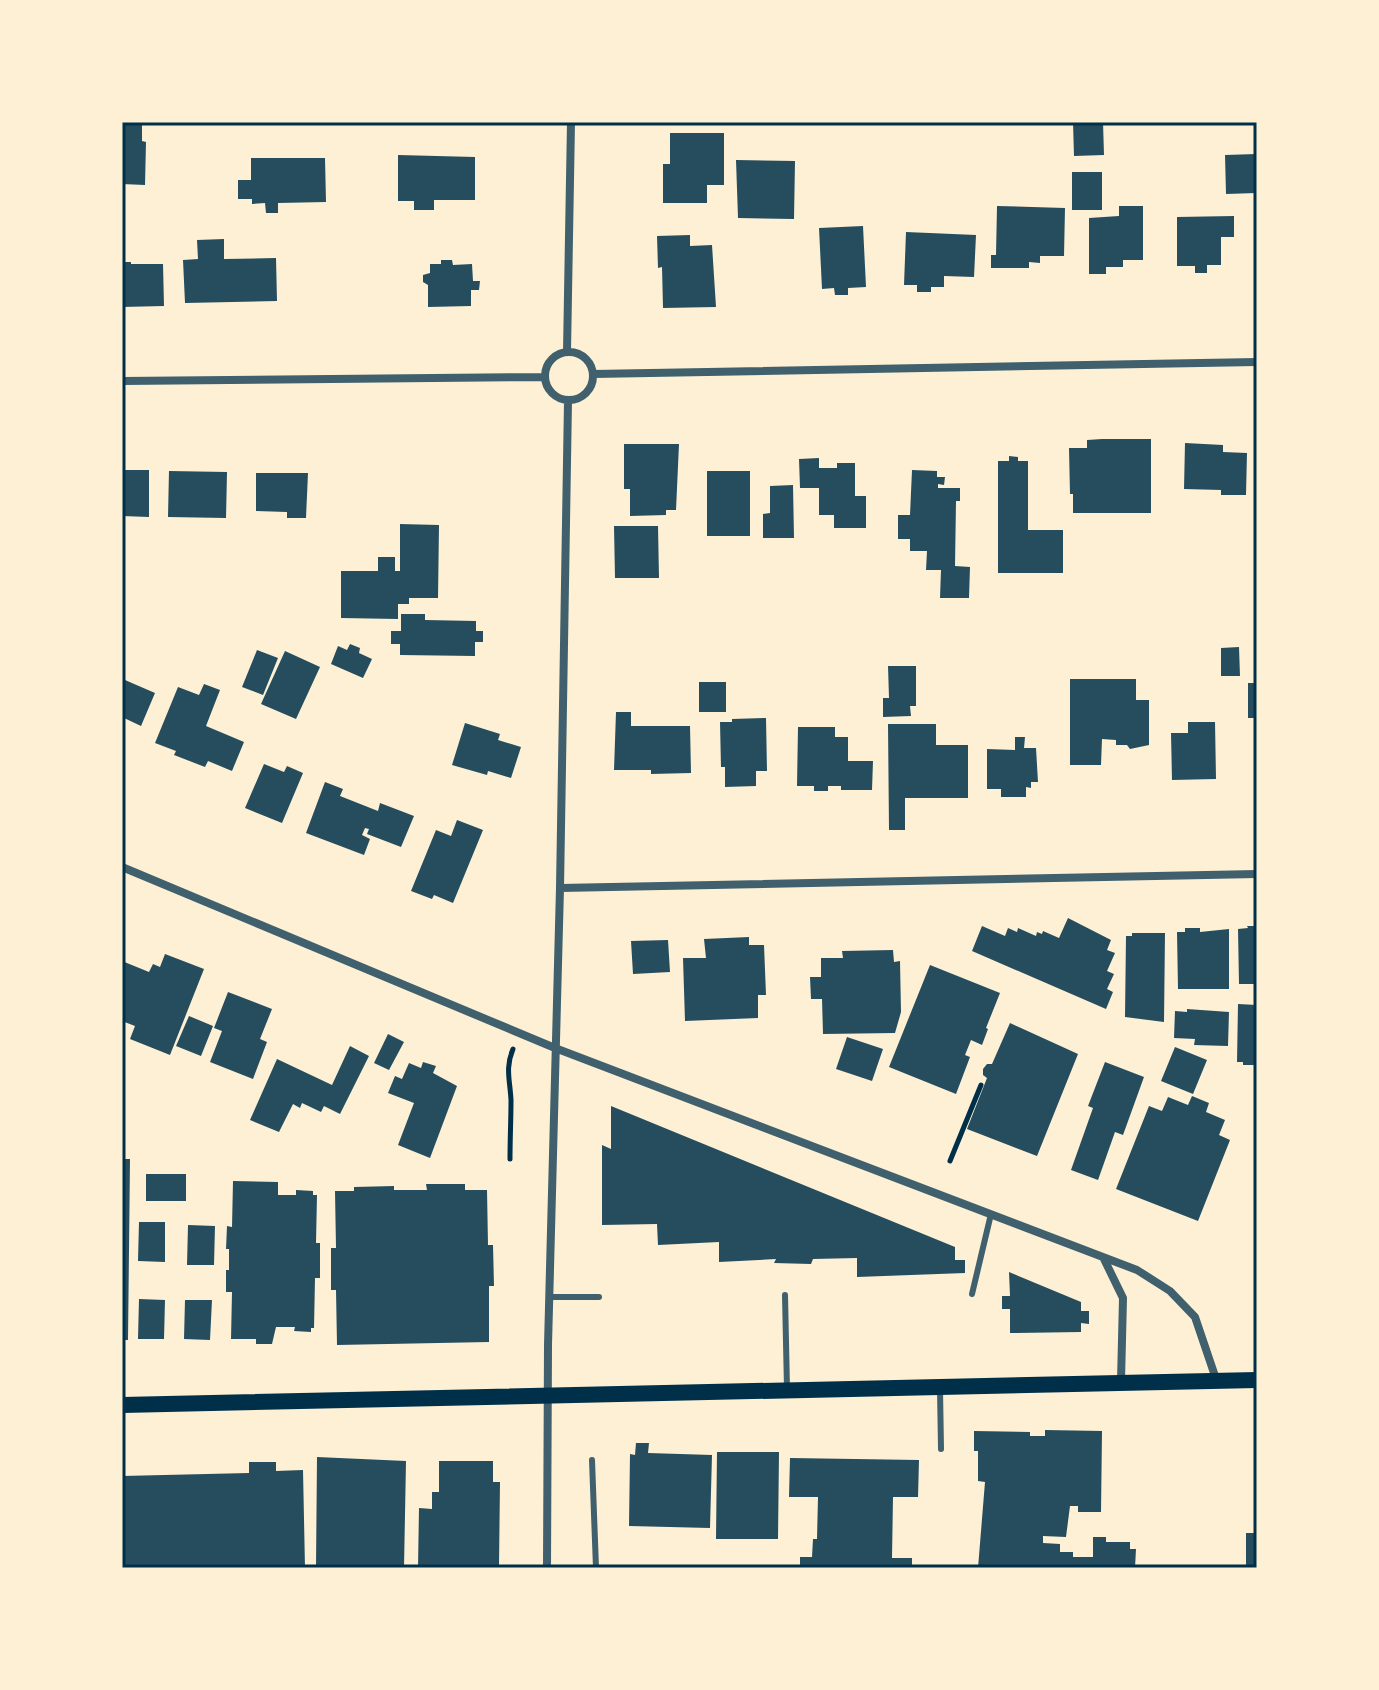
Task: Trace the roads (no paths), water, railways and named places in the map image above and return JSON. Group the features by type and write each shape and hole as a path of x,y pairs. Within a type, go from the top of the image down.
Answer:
{"main road":[{"path":"122,1405 1257,1380"}],"street":[{"path":"567,352 571,122"},
{"path":"567,352 587,360 593,374 590,389 585,395 568,401 550,392 544,377 549,361 567,352"},
{"path":"593,374 1257,362"},
{"path":"122,381 544,377"},
{"path":"547,1568 549,1297 568,401"},
{"path":"122,867 555,1048 1137,1270 1170,1291 1195,1317 1216,1379"},
{"path":"560,888 1257,874"},
{"path":"1104,1258 1123,1298 1121,1381"}],"lane":[{"path":"972,1294 991,1214"},
{"path":"785,1295 787,1389"},
{"path":"549,1297 599,1297"},
{"path":"940,1386 941,1449"},
{"path":"592,1460 596,1568"}]}
